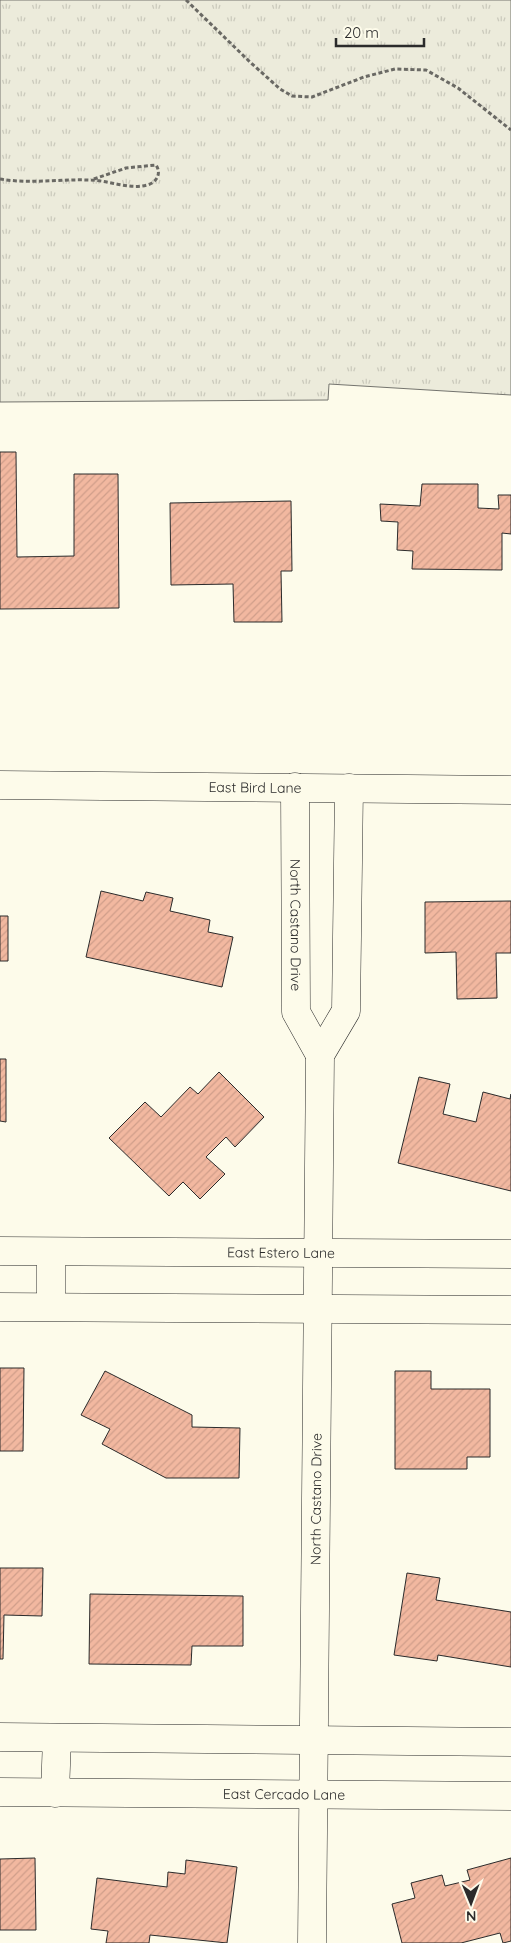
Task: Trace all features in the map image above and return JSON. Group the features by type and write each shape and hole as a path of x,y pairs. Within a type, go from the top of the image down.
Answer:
{"street":[{"name":"East Bird Lane","path":"0,785 296,786 511,790"},
{"name":"North Castano Drive","path":"296,786 296,1012 320,1055 312,1740 312,1943"},
{"path":"320,1055 346,1011 348,788"},
{"name":"East Estero Lane","path":"0,1251 511,1254"},
{"path":"51,1252 51,1306"},
{"path":"0,1307 318,1307 511,1310"},
{"path":"0,1738 511,1742"},
{"path":"55,1793 57,1738"},
{"name":"East Cercado Lane","path":"0,1792 511,1796"}],"path":[{"path":"186,0 250,62 280,89 292,96 312,97 364,77 395,69 426,70 458,88 511,130"},
{"path":"0,179 33,181 91,180 145,186 155,182 158,177 158,169 156,165 139,165 91,180"}],"green space":[{"path":"0,0 511,0 511,395 329,384 328,400 0,402"}],"building":[{"path":"0,452 16,452 17,557 74,556 74,474 118,474 119,608 0,609"},
{"path":"422,484 478,484 478,508 499,509 498,495 511,495 511,534 502,533 502,570 412,569 413,551 397,550 398,522 381,521 380,504 420,506"},
{"path":"291,501 292,571 281,571 282,622 234,622 233,584 171,585 170,503"},
{"path":"101,891 143,901 146,892 173,898 170,911 210,920 208,932 233,937 222,987 86,957"},
{"path":"511,901 511,953 496,953 497,998 457,999 456,952 425,953 425,902"},
{"path":"0,916 8,916 8,961 0,961"},
{"path":"0,1059 6,1059 6,1122 0,1121"},
{"path":"219,1072 264,1117 235,1147 226,1137 206,1157 225,1174 200,1199 183,1182 169,1196 109,1138 145,1102 161,1117 190,1087 198,1094"},
{"path":"419,1077 450,1084 443,1114 476,1122 483,1092 510,1099 511,1094 511,1191 398,1163"},
{"path":"0,1368 24,1368 23,1451 0,1451"},
{"path":"105,1371 192,1415 192,1427 240,1428 239,1478 166,1478 102,1444 110,1429 81,1415"},
{"path":"395,1371 431,1371 431,1389 490,1389 490,1457 467,1457 467,1469 395,1469"},
{"path":"0,1568 43,1568 42,1616 4,1615 3,1659 0,1659"},
{"path":"407,1573 440,1578 436,1600 511,1612 511,1667 438,1655 437,1661 394,1655"},
{"path":"90,1594 243,1596 243,1646 192,1646 191,1665 89,1664"},
{"path":"35,1858 36,1930 0,1930 0,1859"},
{"path":"511,1858 511,1941 503,1943 500,1933 461,1943 402,1943 392,1904 415,1898 411,1883 442,1875 445,1886 470,1880 467,1870"},
{"path":"186,1860 237,1867 227,1943 150,1935 149,1943 106,1943 108,1931 91,1929 97,1878 167,1887 168,1872 185,1874"}]}
